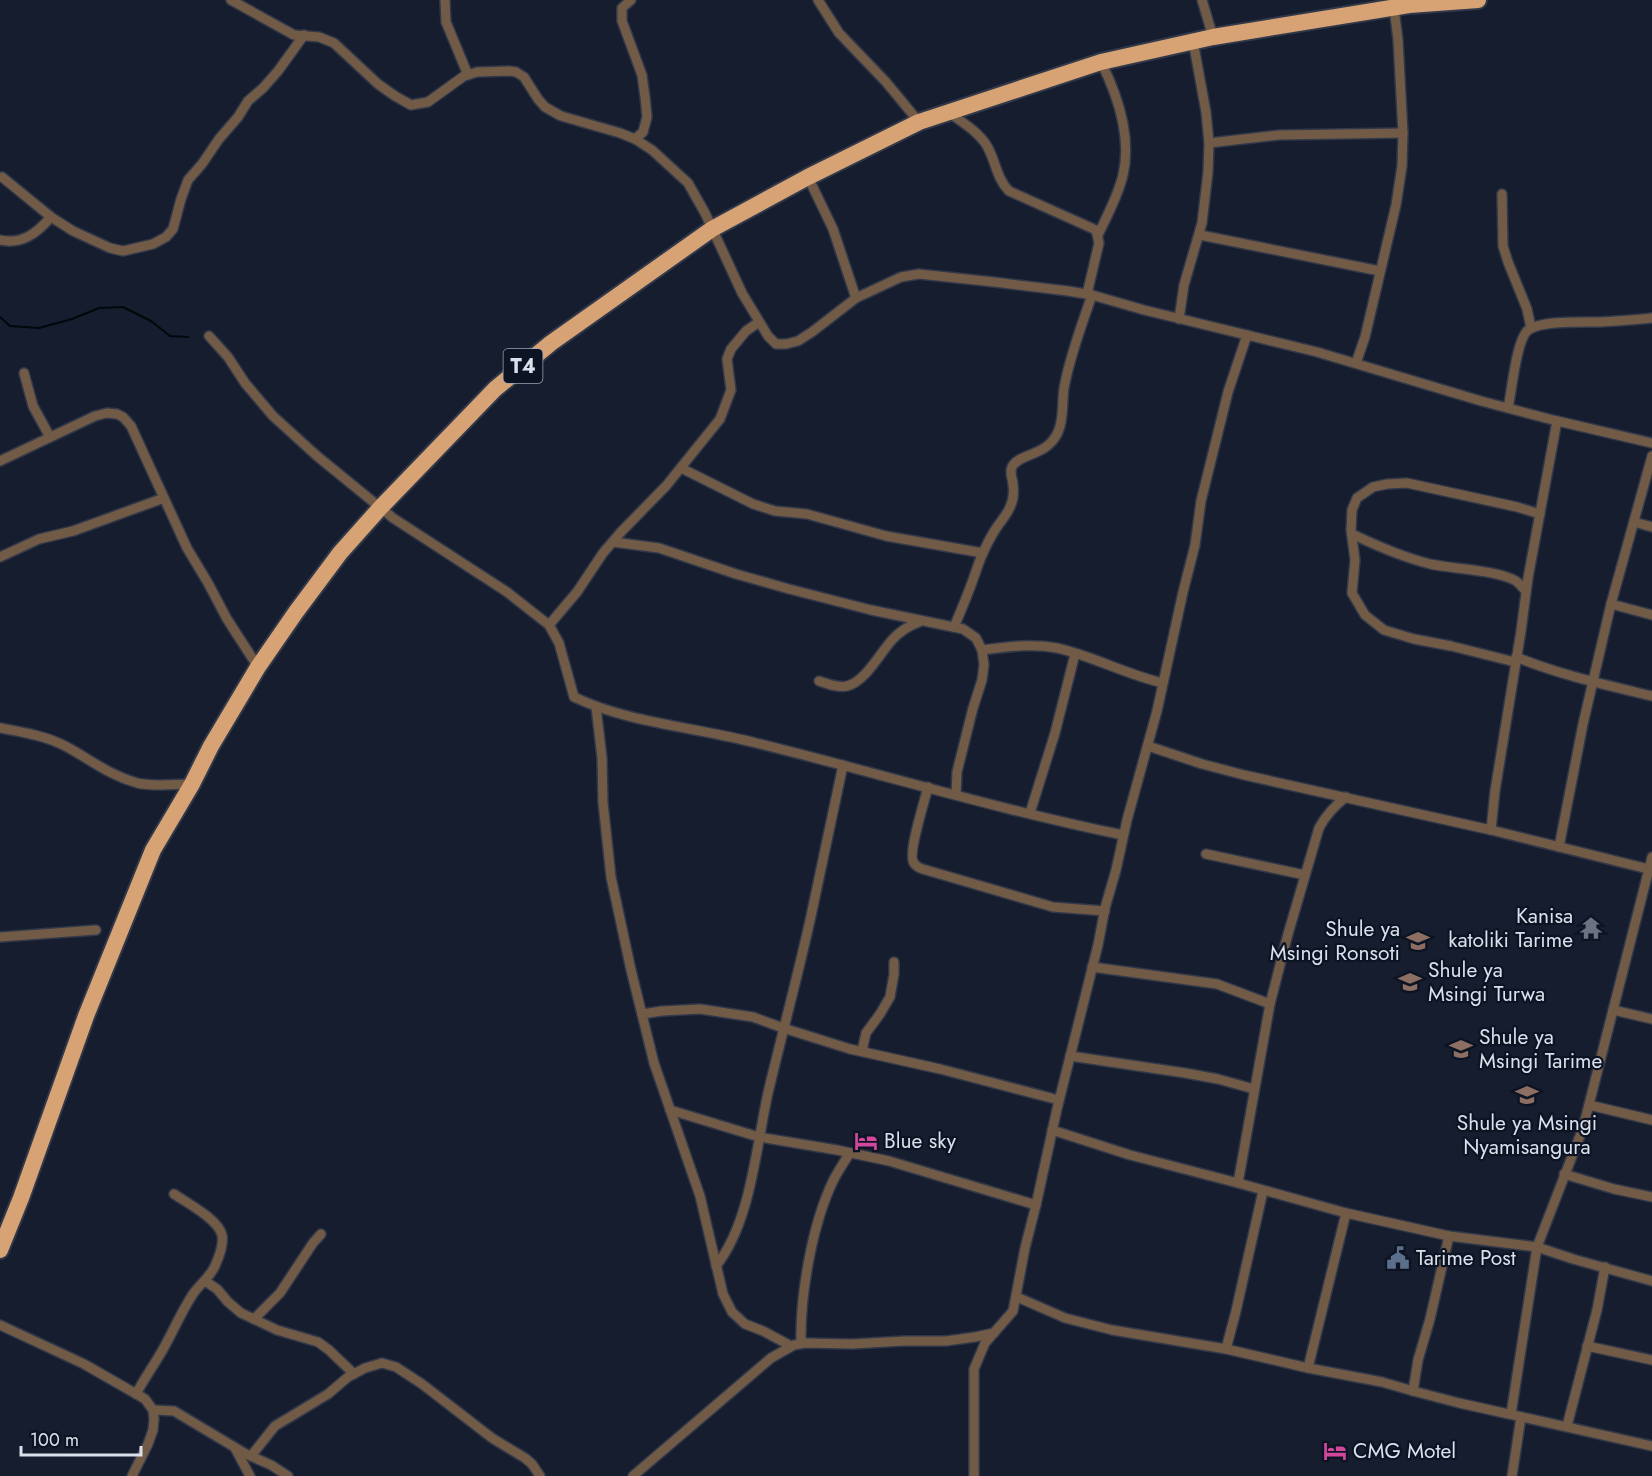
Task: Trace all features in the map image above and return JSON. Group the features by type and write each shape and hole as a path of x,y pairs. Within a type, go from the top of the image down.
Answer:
{"highway":[{"name":"T4","path":"0,1250 86,1016 153,850 192,784 211,746 258,667 340,553 495,389 551,343 712,229 808,177 919,122 1101,62 1193,41 1404,4 1478,0"}],"street":[{"path":"231,0 294,35 324,38 334,43 378,84 411,105 428,102 464,76 477,72 516,72 524,77 538,99 552,112 620,133 652,150 688,183 742,293 768,336 776,344 786,344 812,332 856,298 900,277 919,274 1090,295 1356,363 1557,421 1652,443"},
{"path":"445,0 446,22 468,75"},
{"path":"631,0 622,8 622,21 642,75 646,117 643,132 635,140"},
{"path":"818,0 839,33 886,82 919,122"},
{"path":"1202,0 1213,37"},
{"path":"1356,363 1365,337 1396,205 1402,166 1403,133 1398,40 1404,4"},
{"path":"2,177 51,217 73,231 110,248 137,249 153,244 166,237 173,229 188,180 248,101 278,71 304,36"},
{"path":"1179,319 1184,285 1200,235 1208,172 1209,144 1206,112 1193,41"},
{"path":"1098,235 1116,195 1123,174 1125,157 1121,112 1113,86 1101,62"},
{"path":"948,112 983,139 990,150 1003,185 1009,191 1091,227 1096,230 1099,243 1090,295 1065,381 1058,433 1045,449 1016,461 1012,467 1014,485 1010,509 994,531 983,553 954,627"},
{"path":"1209,144 1279,135 1403,133"},
{"path":"808,177 833,229 856,298"},
{"path":"1502,194 1503,246 1532,328"},
{"path":"0,240 13,242 30,237 51,217"},
{"path":"1200,235 1380,271"},
{"path":"1508,408 1518,355 1528,330 1538,325 1563,322 1652,318"},
{"path":"549,625 577,592 603,553 681,468 720,419 731,390 727,359 731,349 747,331 759,322"},
{"path":"974,1476 974,1369 985,1343 1013,1311 1017,1297 1025,1248 1059,1100 1136,782 1148,746 1163,684 1195,544 1201,501 1228,392 1247,335"},
{"path":"209,336 228,357 245,383 285,429 349,484 409,529 507,591 549,625 559,643 574,697 596,707 629,716 742,739 928,788 1124,835"},
{"path":"24,373 33,406 50,437"},
{"path":"0,461 95,416 107,413 123,417 132,426 187,548 226,619 258,667"},
{"path":"1491,830 1494,791 1526,591 1557,421"},
{"path":"1559,847 1611,604 1652,456"},
{"path":"681,468 753,504 776,511 807,514 886,536 983,553"},
{"path":"1540,514 1407,483 1373,487 1357,498 1352,510 1355,560 1352,593 1365,615 1384,630 1414,639 1516,659 1593,682 1652,696"},
{"path":"0,557 39,539 73,531 164,498"},
{"path":"1634,522 1652,527"},
{"path":"1352,534 1386,551 1429,564 1509,578 1518,582 1526,591"},
{"path":"613,542 659,548 789,589 921,622 963,629 976,638 982,650 984,664 982,680 957,772 956,795"},
{"path":"1611,604 1652,615"},
{"path":"819,681 833,686 847,686 858,680 901,631 921,622"},
{"path":"982,650 1023,645 1056,648 1163,684"},
{"path":"1030,813 1055,733 1075,654"},
{"path":"596,707 611,877 631,970 654,1063 700,1196 723,1294 732,1312 745,1324 796,1345 946,1341 994,1333"},
{"path":"0,728 33,735 65,746 106,771 137,783 192,784"},
{"path":"1148,746 1202,764 1650,869"},
{"path":"716,1266 725,1255 747,1196 783,1028 811,918 843,765"},
{"path":"928,788 912,849 912,861 915,866 1053,907 1105,911"},
{"path":"1238,1183 1270,1004 1318,828 1334,807 1346,797"},
{"path":"1206,854 1305,875"},
{"path":"1511,1414 1537,1247 1583,1128 1652,856"},
{"path":"0,937 96,930"},
{"path":"862,1051 866,1033 890,997 894,962"},
{"path":"1092,968 1217,984 1270,1004"},
{"path":"642,1014 700,1009 729,1012 753,1017 862,1051 1059,1100"},
{"path":"1613,1010 1652,1019"},
{"path":"1070,1056 1185,1073 1254,1089"},
{"path":"1588,1105 1652,1120"},
{"path":"670,1110 759,1137 888,1161 1036,1205"},
{"path":"1052,1130 1130,1155 1346,1213 1449,1236 1537,1247 1652,1281"},
{"path":"796,1345 816,1227 833,1181 850,1153"},
{"path":"1564,1174 1614,1189 1652,1197"},
{"path":"1226,1349 1263,1191"},
{"path":"136,1394 163,1350 192,1295 208,1278 221,1251 223,1238 217,1225 174,1194"},
{"path":"1308,1368 1346,1213"},
{"path":"254,1319 280,1293 321,1234"},
{"path":"1413,1391 1418,1360 1449,1236"},
{"path":"1567,1426 1597,1310 1605,1267"},
{"path":"205,1281 217,1289 241,1313 277,1330 318,1342 354,1374"},
{"path":"1017,1297 1065,1317 1112,1330 1226,1349 1383,1382 1413,1391 1652,1446"},
{"path":"0,1325 84,1364 145,1399 153,1410 153,1430 132,1476"},
{"path":"633,1476 771,1358 796,1345"},
{"path":"1587,1346 1652,1360"},
{"path":"251,1456 275,1426 328,1394 348,1377 382,1363 396,1367 422,1384 492,1438 525,1458 540,1476"},
{"path":"153,1410 174,1411 288,1476"},
{"path":"1512,1476 1521,1416"},
{"path":"236,1448 250,1476"}],"waterway":[{"path":"0,317 10,326 39,328 72,319 99,308 123,307 151,321 170,336 188,337"}],"place":[{"name":"Kanisa katoliki Tarime","path":"1591,928"},
{"name":"Shule ya Msingi Ronsoti","path":"1418,941"},
{"name":"Shule ya Msingi Turwa","path":"1410,982"},
{"name":"Shule ya Msingi Tarime","path":"1461,1049"},
{"name":"Shule ya Msingi Nyamisangura","path":"1527,1095"},
{"name":"Blue sky","path":"866,1141"},
{"name":"Tarime Post","path":"1398,1258"},
{"name":"CMG Motel","path":"1335,1451"}]}
